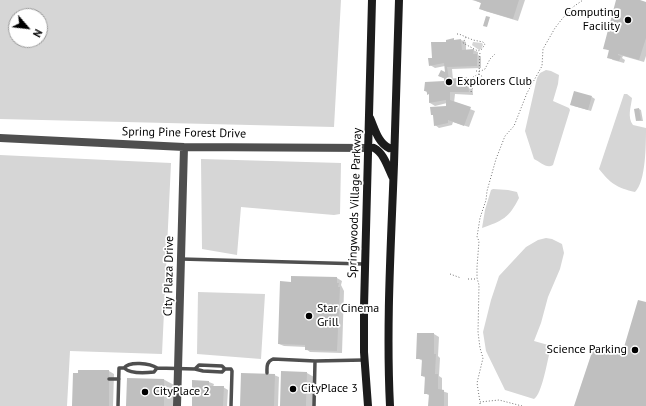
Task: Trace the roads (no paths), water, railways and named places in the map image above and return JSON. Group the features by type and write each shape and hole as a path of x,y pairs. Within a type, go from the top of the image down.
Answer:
{"main road":[{"name":"Springwoods Village Parkway","path":"368,406 364,360 365,264 371,148 369,116 372,0"},
{"path":"390,406 388,368 389,275 394,178 399,0"},
{"path":"369,116 379,140 383,145 389,148"},
{"path":"371,148 378,150 382,155 394,178"}],"street":[{"name":"Spring Pine Forest Drive","path":"0,138 184,147 371,148"},
{"name":"City Plaza Drive","path":"177,406 184,147"}],"lane":[{"path":"181,259 365,264"},
{"path":"267,373 267,364 270,360 364,360"},
{"path":"314,406 315,361"},
{"path":"118,406 119,368 124,368 126,365 131,364 153,365 157,368 195,369 203,372 222,372 225,369 231,369 231,406"},
{"path":"124,368 128,371 150,373 154,372 157,368"},
{"path":"109,379 119,379"}],"place":[{"name":"Computing Facility","path":"628,20"},
{"name":"Explorers Club","path":"449,82"},
{"name":"Star Cinema Grill","path":"309,316"},
{"name":"Science Parking","path":"635,350"},
{"name":"CityPlace 3","path":"293,389"},
{"name":"CityPlace 2","path":"145,392"}]}
